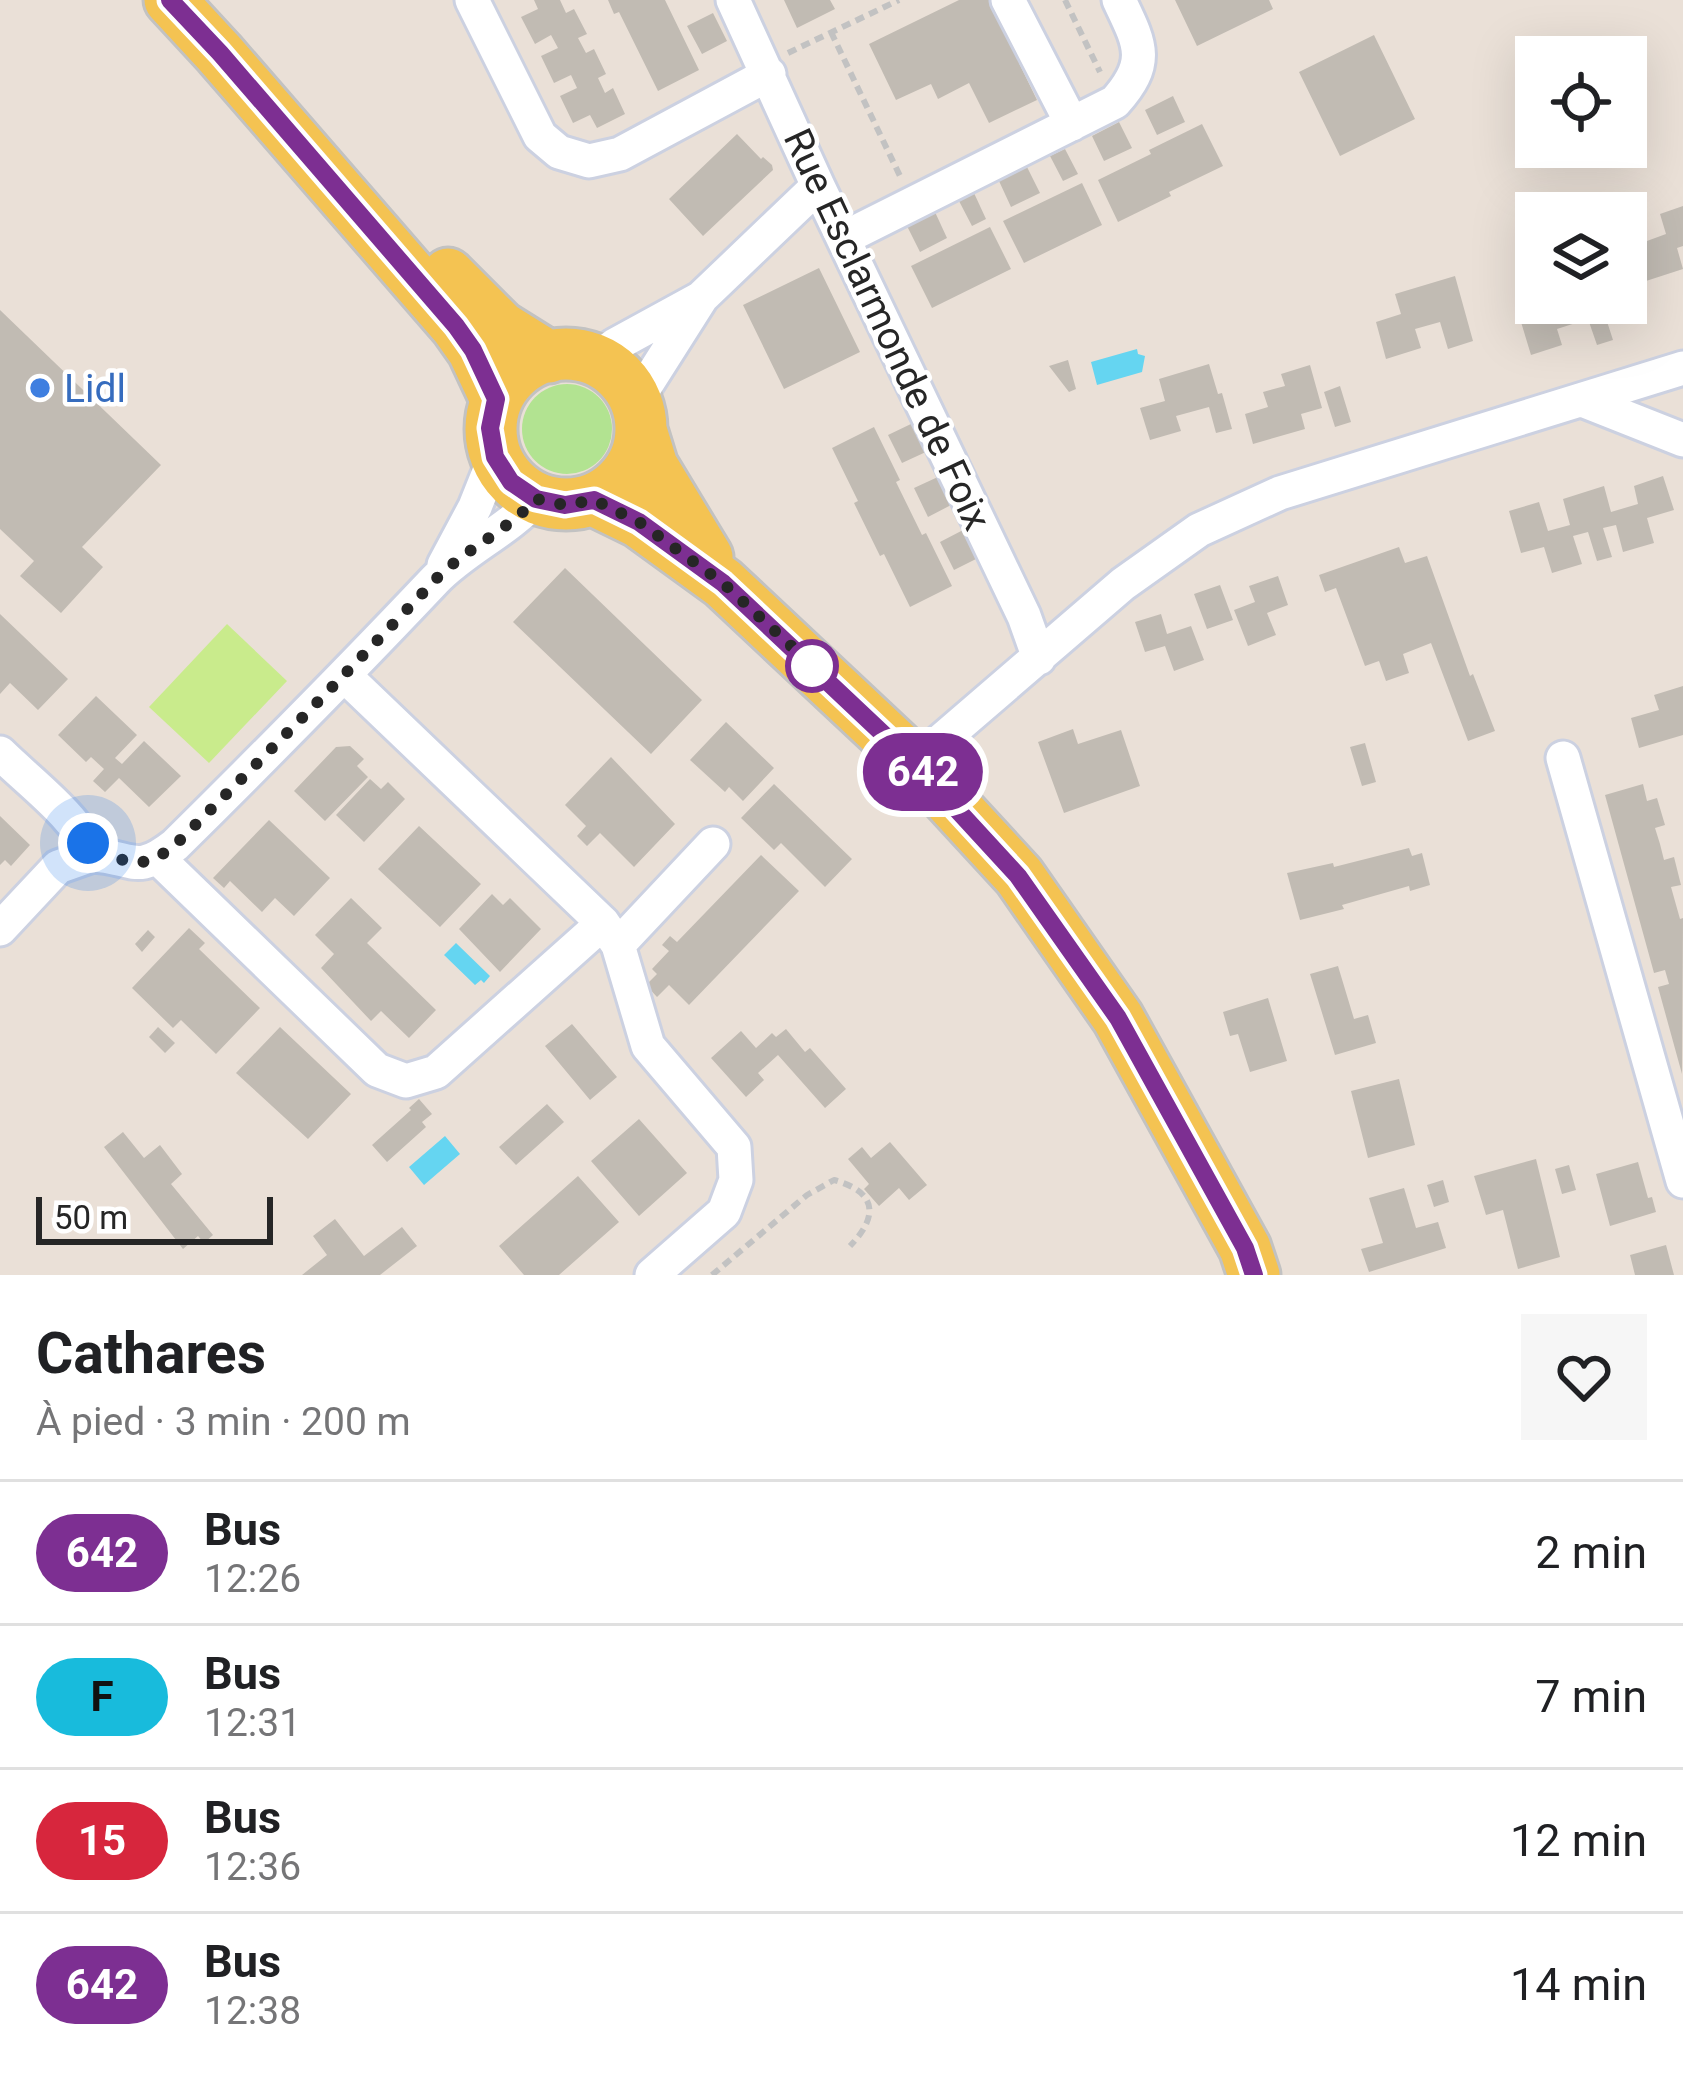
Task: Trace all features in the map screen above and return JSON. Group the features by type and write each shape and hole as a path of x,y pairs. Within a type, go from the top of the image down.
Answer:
{"main road":[{"path":"170,0 456,326 496,399"},
{"path":"214,0 224,18 436,262 501,327 620,376 639,416 652,466 723,583"},
{"path":"572,358 538,358 512,375 496,399 490,428 495,457 511,482 536,499 565,505 594,500 619,484 635,460 639,416"},
{"path":"594,500 639,522 723,583 915,764 1018,876 1118,1018 1245,1248 1254,1275"}],"street":[{"path":"472,0 540,136 559,152 589,161 620,154 769,74"},
{"name":"Rue Esclarmonde de Foix","path":"733,0 1040,658"},
{"path":"1008,0 1072,124"},
{"path":"844,238 1115,102 1132,83 1139,65 1138,42 1118,0"},
{"path":"572,358 615,345 702,297 818,186"},
{"path":"639,416 702,297"},
{"path":"915,764 1123,584 1199,530 1280,493 1683,368"},
{"path":"1582,400 1683,440"},
{"path":"437,578 495,457"},
{"path":"0,929 58,867 92,855 135,864 158,858 175,845 437,578 536,499"},
{"path":"345,676 610,934 648,1046 734,1147 736,1180 724,1212 652,1275"},
{"path":"0,754 64,816 88,843 92,855"},
{"path":"1563,758 1682,1176"},
{"path":"158,858 377,1070 406,1081 436,1072 610,934 713,844"}],"path":[{"path":"769,74 786,54 899,0"},
{"path":"1065,0 1115,102"},
{"path":"831,32 899,176 919,167"},
{"path":"712,1275 806,1195 834,1180 852,1185 868,1204 870,1220 850,1246"}],"green space":[{"path":"567,384 598,398 612,429 598,460 567,474 536,460 522,429 536,398"},
{"path":"227,624 287,681 209,763 149,707"}],"water":[{"path":"1137,349 1145,356 1142,372 1097,385 1091,362"},
{"path":"456,943 490,976 484,983 475,985 444,955"},
{"path":"445,1136 460,1154 424,1185 409,1167"}],"building":[{"path":"534,0 560,0 566,13 574,9 587,34 578,38 586,53 594,49 606,74 598,78 605,93 613,88 625,114 597,128 590,115 573,123 560,96 577,88 571,75 554,83 541,56 558,48 551,35 535,44 521,17 538,9"},
{"path":"608,0 665,0 699,70 658,91 619,12 614,14"},
{"path":"784,0 830,0 835,9 797,28"},
{"path":"959,0 992,0 1037,100 989,123 969,83 938,99 931,84 896,100 869,44"},
{"path":"1175,0 1269,0 1273,9 1197,46"},
{"path":"713,13 727,41 702,54 687,26"},
{"path":"1374,35 1415,119 1340,156 1299,72"},
{"path":"1173,96 1185,122 1157,135 1145,110"},
{"path":"1119,122 1132,148 1104,161 1092,136"},
{"path":"1202,124 1223,166 1118,222 1098,180"},
{"path":"737,134 773,170 703,236 669,199"},
{"path":"1065,149 1078,174 1063,181 1050,156"},
{"path":"1027,167 1040,193 1011,207 999,181"},
{"path":"1082,183 1102,225 1024,263 1003,221"},
{"path":"974,193 986,219 972,226 959,201"},
{"path":"1683,206 1683,246 1677,248 1683,269 1647,281 1647,241 1666,234 1660,214"},
{"path":"935,212 947,238 920,252 907,226"},
{"path":"990,227 1011,269 932,308 911,266"},
{"path":"819,268 860,352 784,389 743,305"},
{"path":"1455,276 1473,341 1448,349 1440,322 1415,329 1421,348 1386,359 1376,322 1401,314 1395,294"},
{"name":"Lidl","path":"0,310 161,465 82,547 103,567 61,613 20,576 34,561 0,529"},
{"path":"1522,324 1572,324 1557,329 1562,345 1531,355"},
{"path":"1590,324 1608,324 1613,340 1597,345"},
{"path":"1068,360 1076,389 1069,392 1049,366"},
{"path":"1209,364 1232,429 1216,433 1209,407 1176,416 1181,431 1150,440 1140,408 1165,401 1159,379"},
{"path":"1310,365 1322,408 1301,414 1305,429 1253,444 1245,414 1268,407 1263,392 1285,386 1281,374"},
{"path":"1340,386 1351,422 1335,427 1324,392"},
{"path":"913,423 928,451 902,463 888,435"},
{"path":"874,427 922,535 926,533 952,586 910,607 854,503 858,501 832,448"},
{"path":"940,476 953,504 928,517 914,488"},
{"path":"1663,476 1674,510 1647,518 1654,543 1623,552 1616,525 1603,528 1612,557 1597,561 1588,532 1573,536 1582,564 1552,573 1544,547 1521,553 1509,511 1539,502 1548,531 1570,525 1563,499 1604,486 1611,512 1638,504 1634,486"},
{"path":"965,529 980,557 954,570 940,542"},
{"path":"1399,547 1405,563 1427,556 1495,731 1468,741 1431,643 1403,654 1409,673 1386,681 1379,661 1365,666 1336,588 1325,592 1319,575"},
{"path":"565,568 702,700 651,754 513,622"},
{"path":"1278,576 1288,605 1267,613 1276,635 1248,646 1234,610 1255,602 1249,586"},
{"path":"1220,585 1233,620 1207,629 1194,594"},
{"path":"0,614 68,679 38,710 10,683 0,694"},
{"path":"1161,614 1167,634 1191,626 1204,660 1174,671 1165,646 1145,652 1135,622"},
{"path":"1683,686 1683,735 1639,748 1631,718 1659,710 1654,695"},
{"path":"96,696 137,735 115,758 122,764 144,741 181,776 149,807 119,778 105,792 93,781 104,769 91,757 86,762 58,735"},
{"path":"726,722 774,768 743,801 729,787 725,792 690,760"},
{"path":"1073,729 1078,744 1121,730 1140,786 1064,813 1038,742"},
{"path":"1365,743 1376,782 1362,786 1350,747"},
{"path":"350,746 364,759 357,766 368,777 325,821 294,791 336,747"},
{"path":"611,757 675,824 634,867 600,833 587,846 577,836 586,826 565,805"},
{"path":"370,779 381,789 388,782 405,799 364,842 336,815"},
{"path":"774,784 852,859 825,887 781,843 774,850 741,818"},
{"path":"1643,784 1647,801 1657,798 1665,825 1655,828 1664,860 1674,857 1681,885 1671,887 1683,918 1682,1074 1658,987 1669,984 1665,970 1654,973 1605,795"},
{"path":"0,816 30,845 11,866 5,860 0,865"},
{"path":"269,820 330,878 294,916 275,898 262,912 230,881 224,888 213,878"},
{"path":"419,826 481,884 440,927 378,869"},
{"path":"1409,848 1412,856 1422,853 1430,885 1410,891 1409,886 1300,920 1287,873"},
{"path":"761,855 799,891 689,1005 669,985 657,997 646,985 657,974 652,969 669,951 662,945 670,936 677,942"},
{"path":"492,894 503,905 510,898 541,929 500,972 459,929"},
{"path":"351,898 382,928 367,943 436,1010 409,1038 381,1011 371,1021 321,968 334,954 315,935"},
{"path":"189,928 205,943 199,949 260,1008 216,1054 181,1020 173,1028 132,988"},
{"path":"148,930 155,937 142,952 135,944"},
{"path":"1338,966 1354,1019 1368,1015 1376,1043 1335,1055 1310,974"},
{"path":"1268,998 1287,1061 1250,1072 1238,1034 1230,1036 1223,1012"},
{"path":"572,1024 617,1077 590,1100 545,1046"},
{"path":"158,1027 175,1043 165,1053 149,1037"},
{"path":"280,1027 351,1094 308,1139 236,1073"},
{"path":"786,1029 846,1089 825,1108 778,1055 758,1073 764,1080 746,1097 711,1058 741,1031 756,1048 772,1033 776,1037"},
{"path":"1399,1079 1415,1145 1368,1158 1351,1091"},
{"path":"419,1099 432,1114 422,1122 426,1127 387,1162 372,1145"},
{"path":"547,1104 564,1122 516,1165 499,1147"},
{"path":"639,1119 687,1173 639,1216 591,1161"},
{"path":"123,1132 144,1158 160,1145 182,1174 171,1184 213,1235 204,1243 198,1236 183,1249 104,1147"},
{"path":"890,1142 927,1185 909,1200 899,1188 879,1206 864,1189 869,1184 848,1159 862,1147 871,1158"},
{"path":"1536,1159 1560,1257 1518,1269 1503,1210 1486,1215 1474,1176"},
{"path":"1638,1162 1656,1212 1610,1226 1596,1174"},
{"path":"1569,1165 1576,1190 1562,1194 1555,1169"},
{"path":"578,1176 619,1222 559,1275 524,1275 499,1246"},
{"path":"1443,1180 1449,1202 1434,1207 1427,1185"},
{"path":"1404,1188 1416,1228 1438,1222 1446,1248 1369,1272 1361,1249 1383,1243 1369,1198"},
{"path":"335,1219 364,1256 402,1227 417,1246 380,1275 302,1275 327,1255 313,1236"},
{"path":"1666,1245 1674,1275 1635,1275 1630,1255"}],"bus line":[{"name":"642","path":"170,0 473,350 496,399 490,428 495,457 511,482 536,499 565,505 594,500 639,522 723,583 915,764 1018,876 1118,1018 1245,1248 1254,1275"}],"place":[{"name":"Lidl","path":"40,388"}],"route":[{"path":"88,843 92,855 135,864 158,858 175,845 437,578 536,499 565,505 594,500 639,522 723,583 816,669 812,666"}]}
